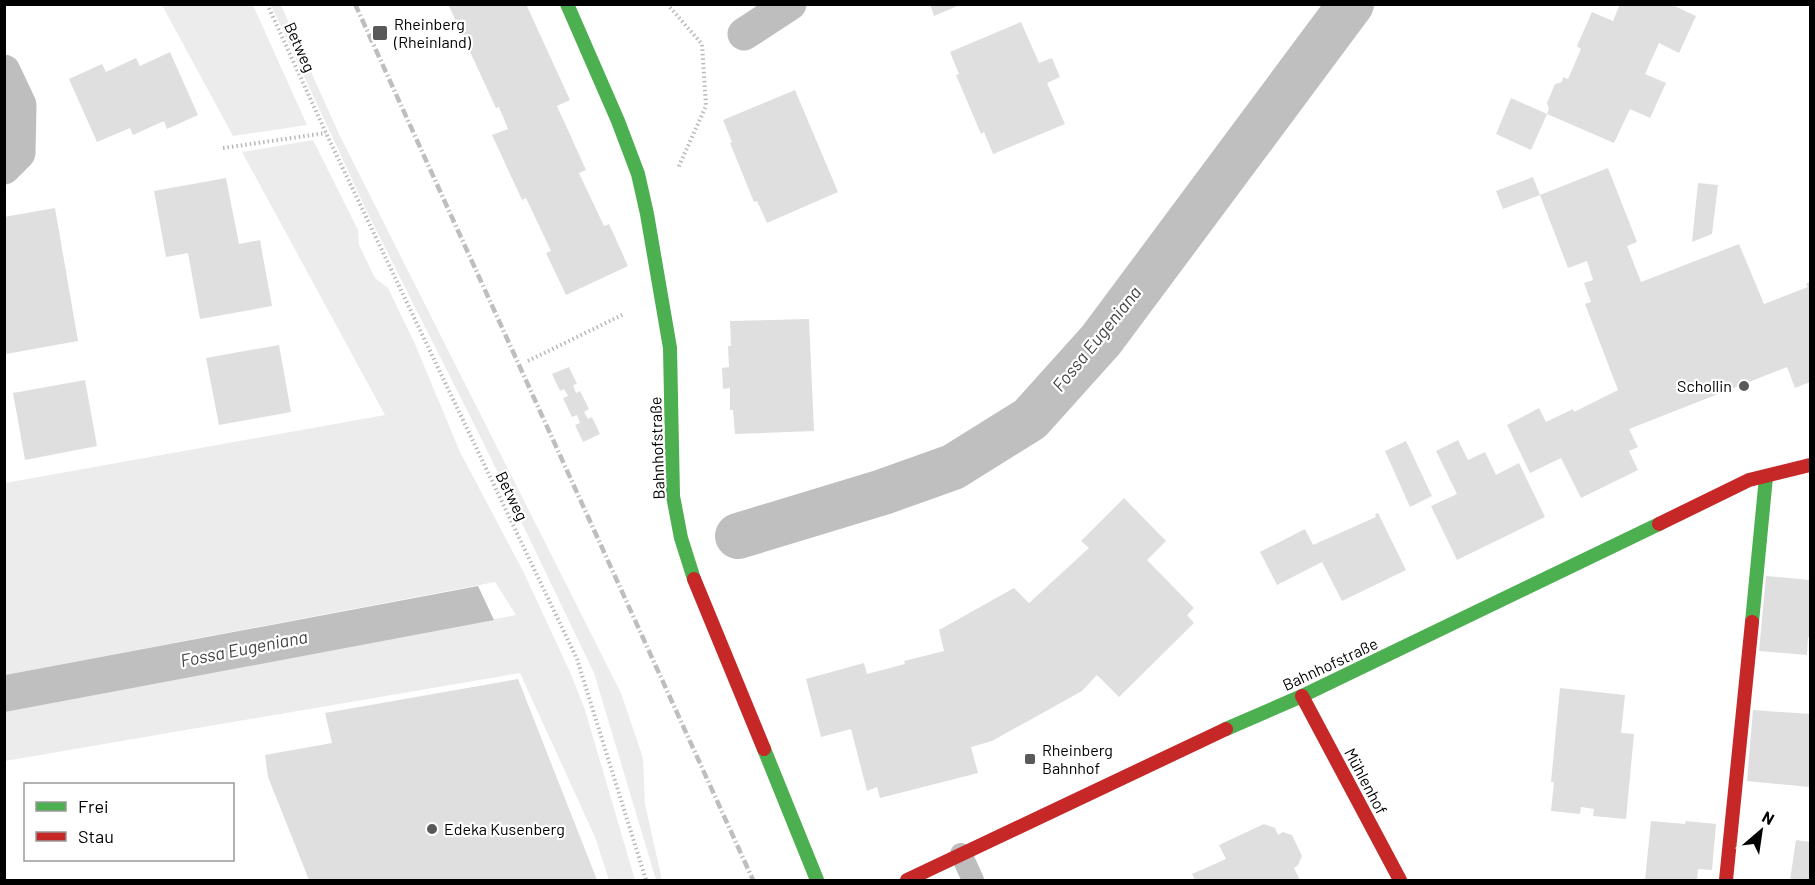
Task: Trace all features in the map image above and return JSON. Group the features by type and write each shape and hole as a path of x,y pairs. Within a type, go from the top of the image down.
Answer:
{"street":[{"name":"Bahnhofstraße","path":"567,4 618,121 638,174 647,214 670,348 673,496 681,538 693,576 817,880"},
{"path":"744,34 790,4"},
{"path":"4,70 20,105 19,153 4,168"},
{"name":"Bahnhofstraße","path":"907,880 1179,750 1302,696 1749,480 1810,465"},
{"path":"1726,880 1766,477"},
{"name":"Mühlenhof","path":"1302,696 1400,880"}],"lane":[{"path":"961,854 973,880"}],"path":[{"name":"Betweg","path":"267,4 326,133 577,659 646,880"},
{"path":"223,148 326,133"}],"shaded area":[{"path":"162,5 253,5 307,125 233,136"},
{"path":"271,5 281,5 339,134 621,693 643,758 645,804 662,880 656,880 594,673 482,440 368,214"},
{"path":"313,140 358,230 359,245 375,278 388,288 415,344 460,452 523,571 570,672 585,710 635,880 609,880 595,837 520,673 5,761 5,712 516,615 495,582 5,675 5,483 385,415 242,152"}],"water":[{"path":"478,586 494,620 5,712 5,675"}],"building":[{"path":"448,4 526,4 570,100 557,106 586,170 579,173 604,226 609,224 628,266 566,295 546,253 551,251 526,198 522,200 492,135 508,129"},
{"path":"930,4 962,4 934,16"},
{"path":"1620,4 1670,4 1696,16 1679,53 1659,43 1645,74 1666,83 1650,118 1630,109 1614,143 1547,114 1549,109 1547,103 1555,84 1562,82 1563,77 1568,79 1581,49 1577,46 1592,12 1613,21"},
{"path":"1021,22 1039,63 1052,58 1060,77 1047,83 1065,124 993,154 984,132 981,134 956,75 959,74 950,52"},
{"path":"170,52 198,115 167,129 164,121 133,135 130,128 97,142 69,79 102,64 106,72 136,58 140,66"},
{"path":"795,90 838,192 767,223 757,201 754,202 723,120"},
{"path":"1511,98 1547,114 1531,150 1496,134"},
{"path":"1608,168 1637,242 1627,246 1641,282 1739,244 1764,304 1808,287 1806,284 1810,282 1810,382 1795,388 1787,367 1629,429 1638,447 1629,451 1638,470 1581,498 1561,458 1530,473 1507,425 1539,408 1546,422 1573,409 1574,412 1618,390 1585,304 1591,302 1584,283 1593,280 1587,261 1568,268 1540,195"},
{"path":"1533,177 1540,195 1503,209 1496,191"},
{"path":"226,178 239,244 260,240 272,306 200,319 188,253 166,257 154,191"},
{"path":"1698,183 1718,185 1712,234 1692,242"},
{"path":"55,208 78,341 6,354 4,217"},
{"path":"809,319 814,431 735,434 733,410 730,410 730,388 723,389 722,368 729,367 730,321"},
{"path":"279,345 291,412 219,425 206,358"},
{"path":"569,367 577,384 573,385 576,393 580,391 589,409 584,412 588,419 592,417 600,434 583,442 575,425 580,423 577,415 572,417 563,398 568,396 564,389 560,391 552,374"},
{"path":"85,380 97,446 25,460 13,393"},
{"path":"1458,440 1468,460 1485,452 1496,475 1519,463 1545,517 1457,560 1431,506 1457,494 1436,451"},
{"path":"1406,441 1432,496 1410,507 1385,451"},
{"path":"1124,498 1166,541 1147,560 1194,608 1187,615 1194,623 1119,697 1097,675 1082,691 992,741 971,747 978,773 880,798 877,787 867,791 851,729 821,737 806,679 864,663 867,674 905,664 904,661 944,651 939,630 1014,588 1029,603 1089,548 1081,541"},
{"path":"1378,513 1406,570 1342,601 1322,562 1277,585 1260,552 1305,529 1313,545 1376,517 1375,514"},
{"path":"1766,576 1810,580 1810,637 1808,637 1807,655 1759,651"},
{"name":"Edeka Kusenberg","path":"518,679 597,880 309,880 268,777 265,755 332,743 325,713"},
{"path":"1560,688 1625,695 1621,733 1634,734 1626,819 1593,816 1594,809 1581,807 1580,814 1551,811 1554,782 1551,782"},
{"path":"1753,710 1810,714 1810,787 1747,781"},
{"path":"1651,821 1716,824 1712,870 1698,869 1697,880 1645,880"},
{"path":"1264,824 1275,828 1278,835 1283,832 1292,835 1302,856 1294,868 1300,880 1195,880 1192,874 1226,859 1219,845"},
{"path":"1796,840 1810,842 1810,880 1790,880"}],"waterway":[{"name":"Fossa Eugeniana","path":"738,536 883,492 953,467 1030,419 1101,340 1351,4"}],"railway":[{"path":"355,4 753,880"}],"traffic: fast":[{"path":"567,4 618,121 638,174 647,214 670,348 673,496 681,538 694,579"},
{"path":"1752,622 1766,477"},
{"path":"1226,729 1302,696 1659,524"},
{"path":"764,749 817,880"}],"traffic: jam":[{"path":"1659,524 1749,480 1810,465"},
{"path":"694,579 764,749"},
{"path":"1726,880 1752,622"},
{"path":"1302,696 1400,880"},
{"path":"907,880 1226,729"}],"place":[{"name":"Rheinberg (Rheinland)","path":"380,33"},
{"name":"Schollin","path":"1744,386"},
{"name":"Rheinberg Bahnhof","path":"1030,759"},
{"name":"Edeka Kusenberg","path":"432,829"}]}
